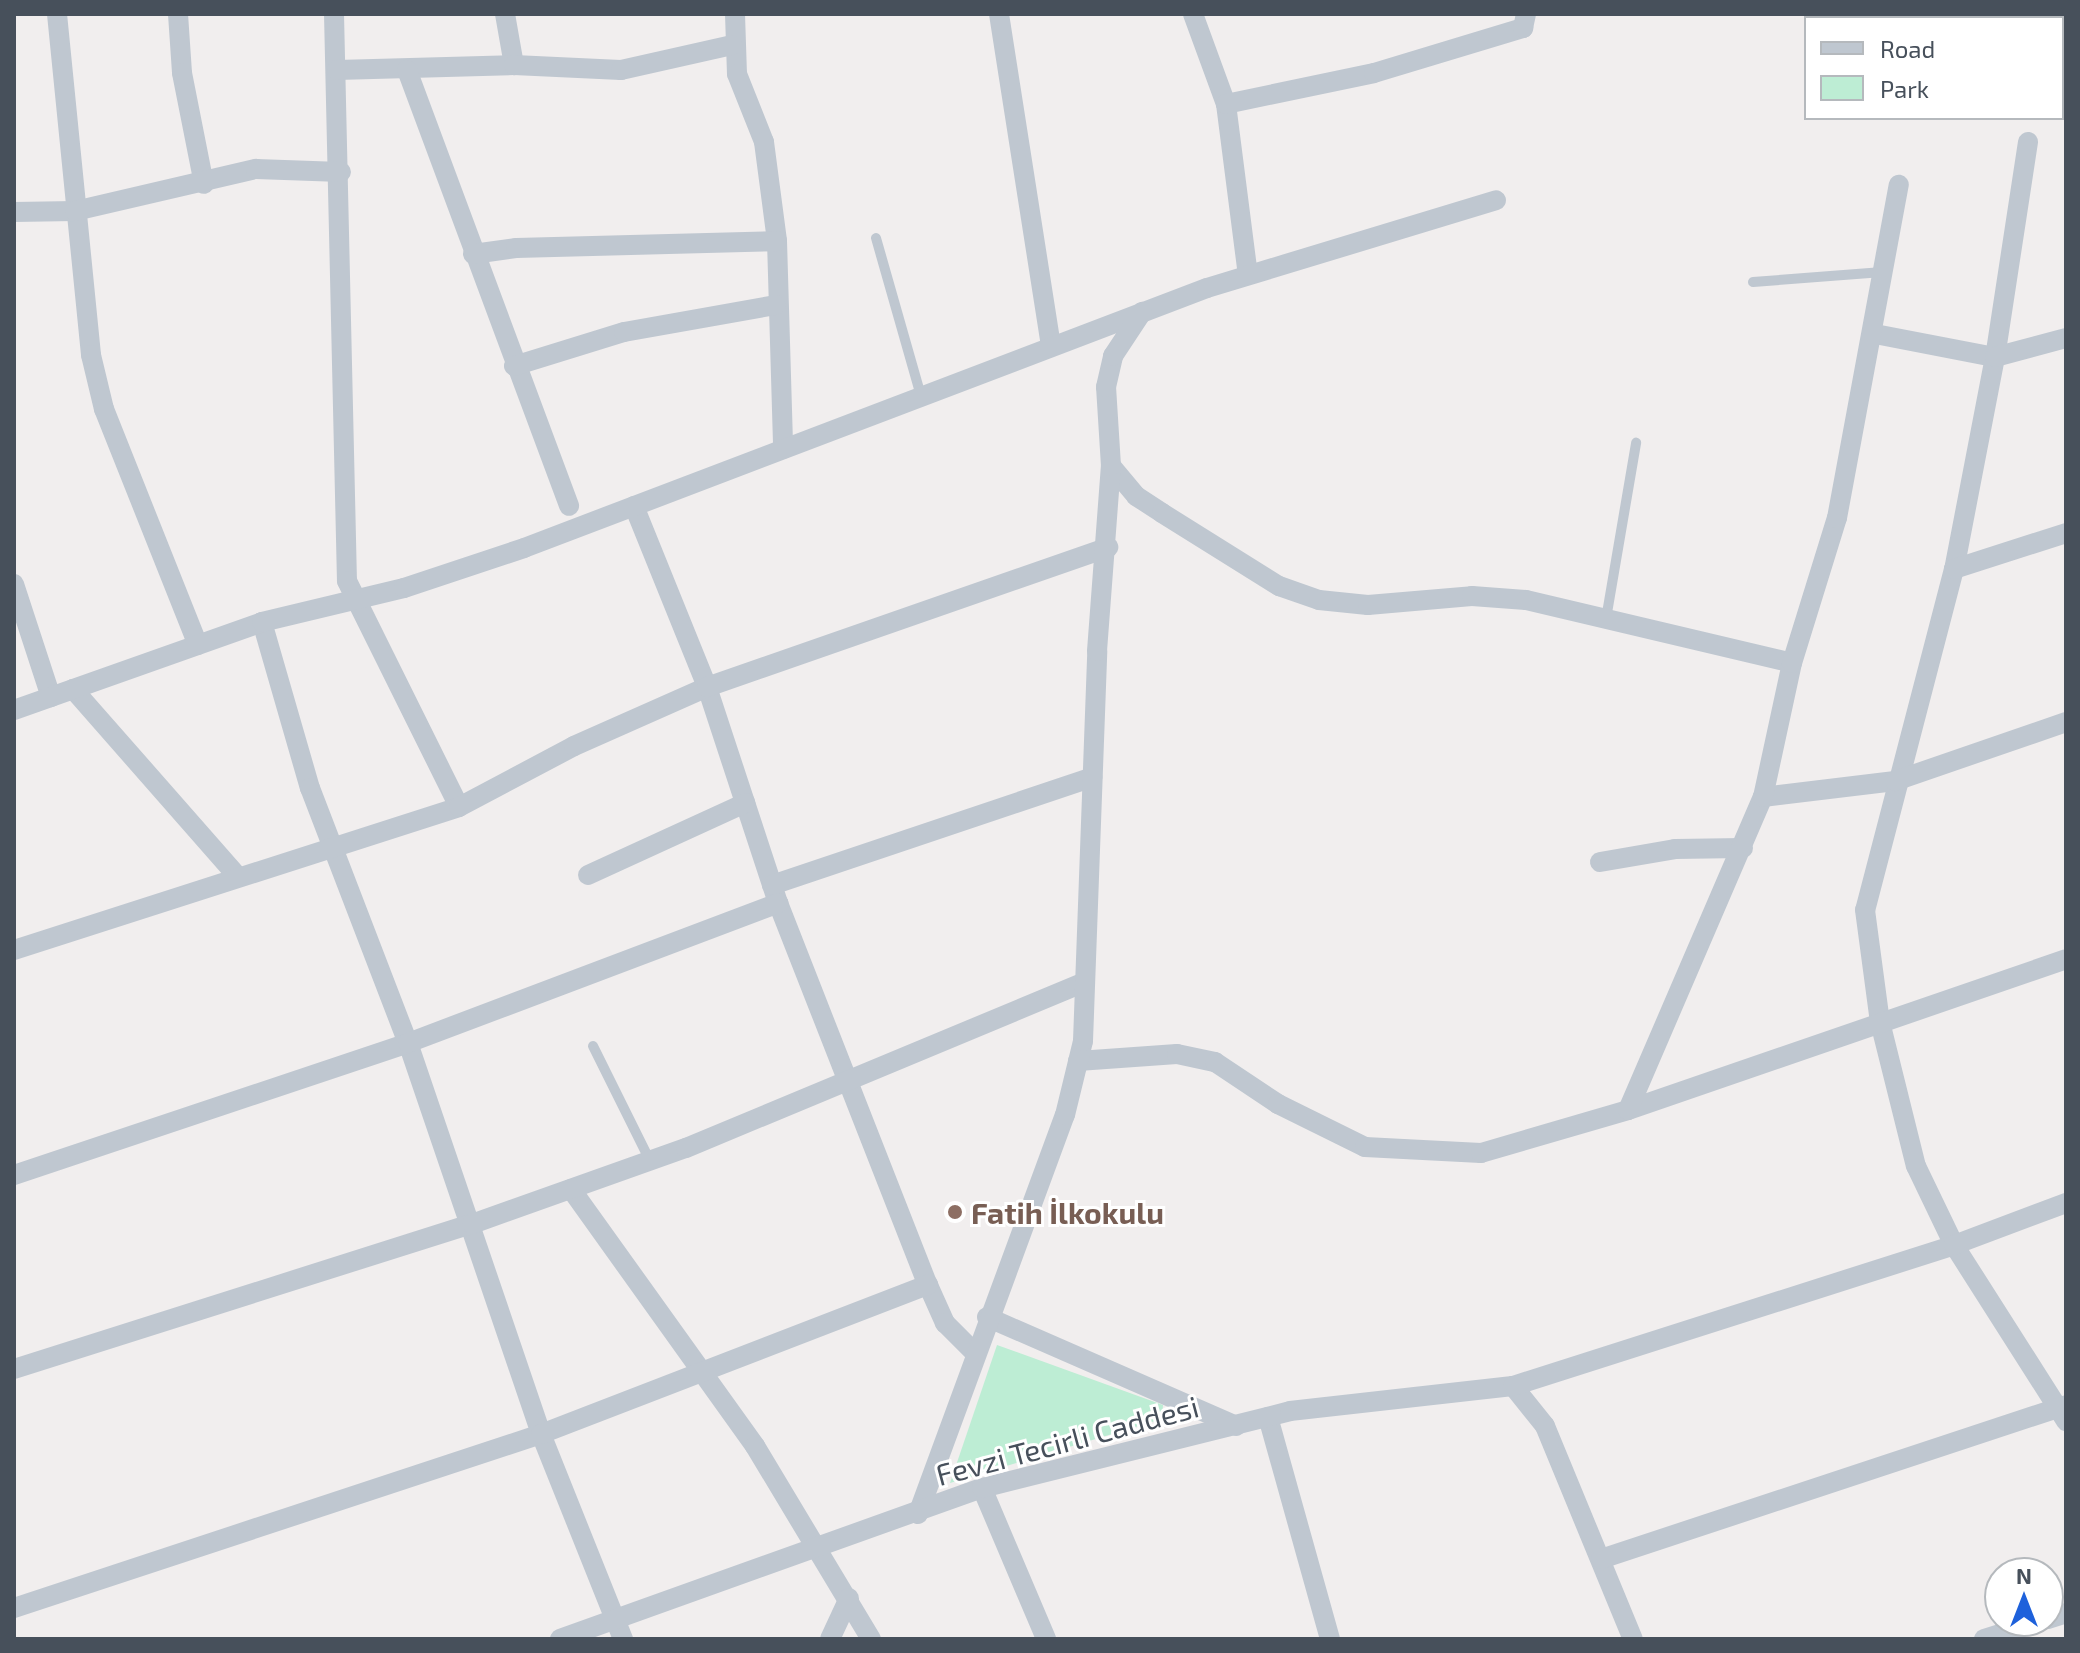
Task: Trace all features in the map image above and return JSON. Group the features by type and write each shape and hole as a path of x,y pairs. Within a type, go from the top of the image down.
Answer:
{"street":[{"path":"57,14 91,355 104,409 198,645"},
{"path":"178,14 182,73 204,184"},
{"path":"334,14 341,172 344,557 352,600 459,807"},
{"path":"505,14 514,65"},
{"path":"735,14 732,45 737,74 764,142 777,241 776,305 783,449"},
{"path":"999,14 1051,347"},
{"path":"1193,14 1226,104 1248,275"},
{"path":"1226,104 1374,73 1523,28 1526,14"},
{"path":"337,70 514,65 621,70 732,45"},
{"path":"407,70 514,366 569,506"},
{"path":"1601,1559 2063,1411 1954,1245 1916,1166 1880,1022 1865,910 1895,781 1954,569 1995,357 2028,142"},
{"path":"14,212 75,211 204,184 256,169 341,172"},
{"path":"1628,1110 1763,797 1792,663 1837,518 1875,334 1899,185"},
{"path":"14,710 262,622 449,573 634,506 1142,312 1248,275 1496,200"},
{"path":"473,254 516,248 777,241"},
{"path":"514,366 624,332 776,305"},
{"path":"918,1514 974,1352 1065,1115 1078,1061 1092,777 1108,547 1111,466 1106,387 1113,356 1142,312"},
{"path":"1875,334 1995,357 2066,338"},
{"path":"1111,466 1136,496 1162,513 1279,586 1319,600 1368,605 1472,596 1526,600 1792,663"},
{"path":"634,506 707,687 775,894 928,1285 945,1323 974,1352"},
{"path":"1954,569 2066,533"},
{"path":"14,950 459,807 574,746 707,687 1108,547"},
{"path":"14,584 51,697"},
{"path":"262,622 288,720 332,847 408,1043 541,1434 620,1630"},
{"path":"14,635 37,655"},
{"path":"73,689 238,877"},
{"path":"1763,797 1895,781 2066,722"},
{"path":"14,1175 408,1043 775,894 1092,777"},
{"path":"588,875 745,803"},
{"path":"1600,862 1675,849 1743,848"},
{"path":"1078,1061 1177,1054 1215,1062 1278,1104 1365,1147 1426,1153 1481,1153 1628,1110 2066,959"},
{"path":"14,1369 472,1224 650,1161 849,1082 1083,983"},
{"path":"571,1189 706,1373 821,1550 871,1639"},
{"name":"Fevzi Tecirli Caddesi","path":"560,1639 620,1630 982,1488 1268,1417 1513,1386 1954,1245 2066,1203"},
{"path":"14,1608 541,1434 928,1285"},
{"path":"987,1317 1236,1426"},
{"path":"1513,1386 1545,1426 1633,1639"},
{"path":"1268,1417 1330,1639"},
{"path":"982,1488 1046,1639"},
{"path":"830,1639 849,1598"}],"lane":[{"path":"876,238 921,396"},
{"path":"1753,282 1885,272"},
{"path":"1606,619 1636,443"},
{"path":"593,1046 650,1161"}],"green space":[{"path":"997,1345 1163,1405 1162,1419 950,1483"}],"place":[{"name":"Fatih İlkokulu","path":"955,1212"}]}
